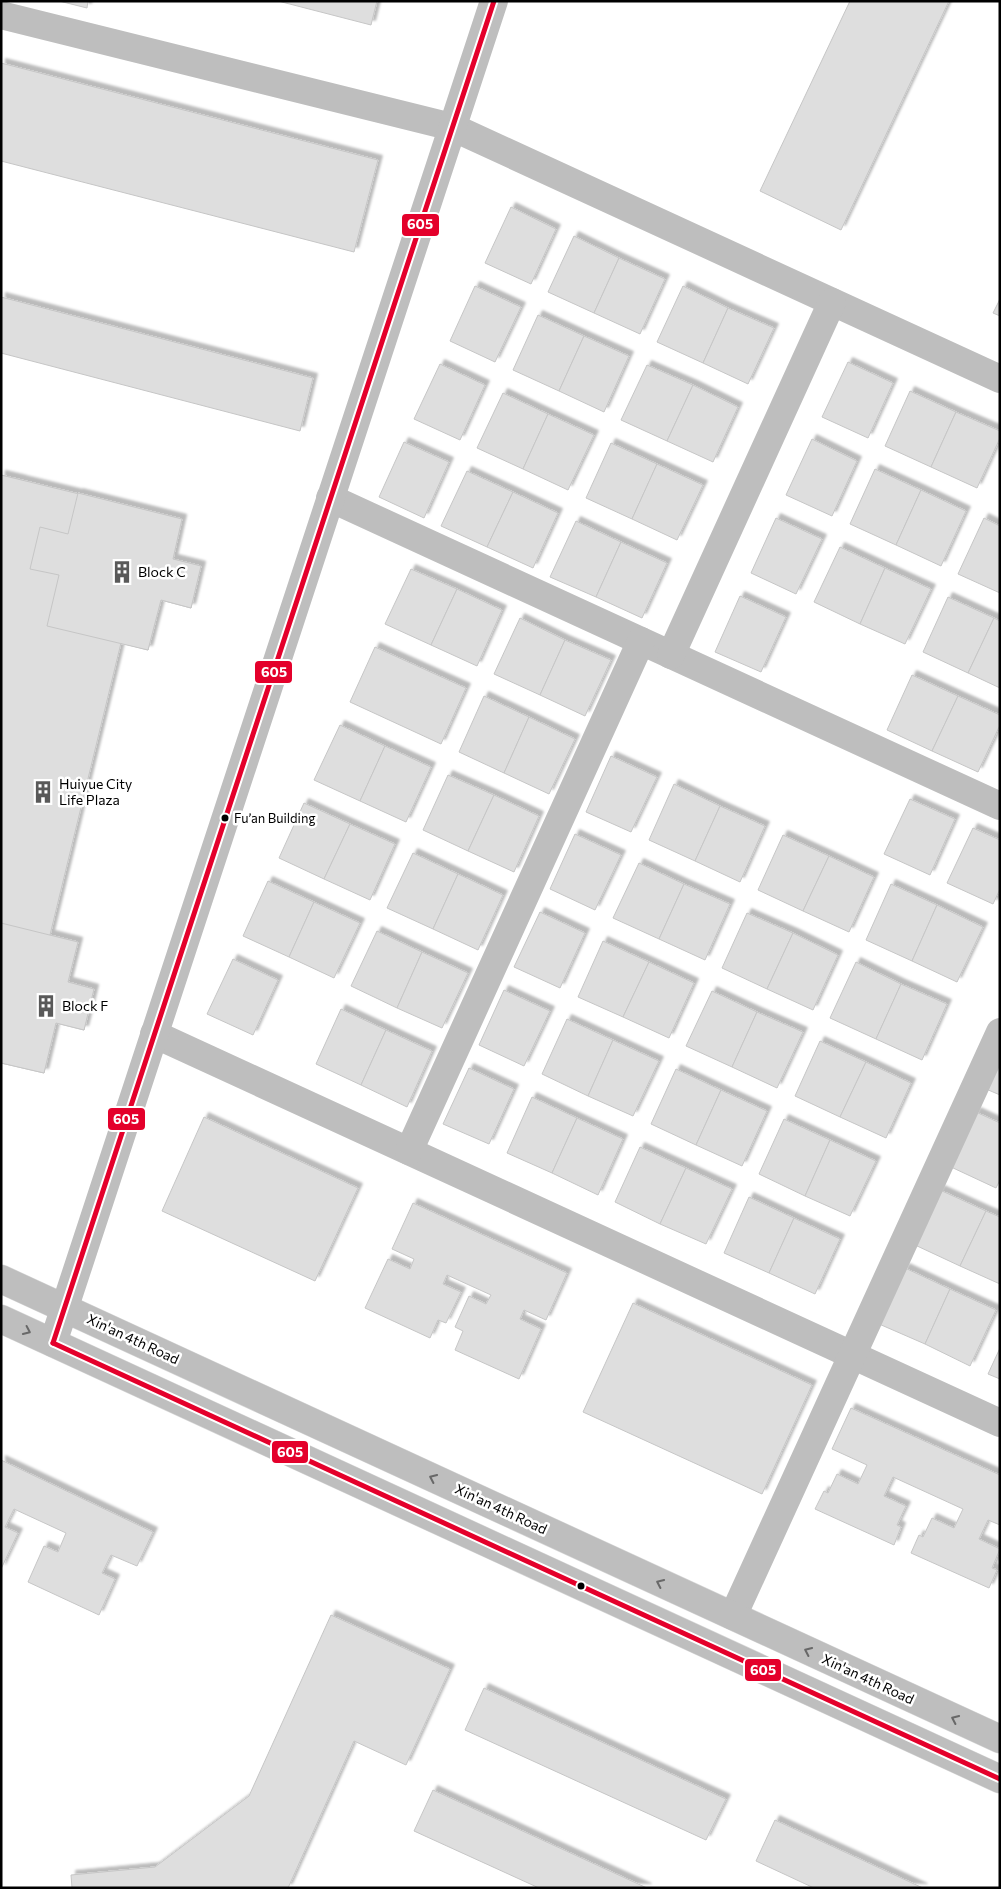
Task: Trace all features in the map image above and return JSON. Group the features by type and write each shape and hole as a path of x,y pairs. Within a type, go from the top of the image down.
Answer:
{"street":[{"path":"53,1343 494,1"},
{"path":"1,15 452,127 1000,379"},
{"path":"671,655 832,302"},
{"path":"330,498 1000,806"},
{"path":"408,1151 641,641"},
{"path":"733,1616 1000,1032"},
{"path":"154,1034 1000,1423"},
{"name":"Xin'an 4th Road","path":"1,1279 1000,1739"},
{"path":"1,1319 1000,1779"}],"building":[{"path":"59,1 88,1 87,8"},
{"path":"278,1 377,1 371,25"},
{"path":"850,1 949,1 841,230 760,191"},
{"path":"1,63 378,160 354,252 1,161"},
{"path":"511,207 556,229 531,284 485,263"},
{"path":"574,236 619,258 594,313 548,292"},
{"path":"619,258 665,279 640,334 594,313"},
{"path":"475,286 521,307 495,362 450,341"},
{"path":"683,286 728,308 703,363 657,342"},
{"path":"1,297 313,378 300,431 1,353"},
{"path":"1000,299 1000,316 993,313"},
{"path":"728,308 774,328 748,384 703,363"},
{"path":"538,315 584,336 559,391 513,370"},
{"path":"584,336 629,356 604,412 559,391"},
{"path":"848,362 893,383 868,438 822,417"},
{"path":"440,364 485,385 460,440 414,419"},
{"path":"647,365 693,385 667,441 621,420"},
{"path":"693,385 738,407 713,462 667,441"},
{"path":"910,391 956,412 931,467 885,446"},
{"path":"503,393 548,414 523,469 477,448"},
{"path":"956,412 1000,431 1000,438 977,488 931,467"},
{"path":"548,414 594,435 568,490 523,469"},
{"path":"812,439 857,461 832,516 786,495"},
{"path":"404,442 449,462 424,518 379,497"},
{"path":"611,443 657,464 632,519 586,498"},
{"path":"657,464 703,485 677,540 632,519"},
{"path":"875,469 921,490 896,545 850,524"},
{"path":"467,471 513,492 487,547 441,526"},
{"path":"1,475 22,480 12,520 40,527 30,569 2,562 1,565"},
{"name":"Huiyue City Life Plaza","path":"1,475 182,519 173,559 201,566 191,608 161,600 148,650 121,643 50,935 78,942 68,982 94,989 84,1030 56,1023 44,1073 1,1063"},
{"path":"921,490 966,511 941,566 896,545"},
{"path":"513,492 558,513 533,568 487,547"},
{"name":"Block C","path":"78,493 182,519 173,559 201,566 191,608 161,600 148,650 47,626 59,575 30,569 40,527 68,534"},
{"path":"776,518 822,539 796,594 751,573"},
{"path":"984,518 1000,526 1000,593 958,574"},
{"path":"576,521 621,542 596,597 550,577"},
{"path":"621,542 667,563 642,618 596,597"},
{"path":"840,547 885,568 860,624 814,602"},
{"path":"885,568 931,589 905,644 860,624"},
{"path":"411,569 457,589 431,645 385,624"},
{"path":"457,589 502,610 477,666 431,645"},
{"path":"740,596 786,617 761,672 715,652"},
{"path":"948,597 994,618 968,673 923,652"},
{"path":"520,618 565,640 540,695 494,674"},
{"path":"994,618 1000,621 1000,688 968,673"},
{"path":"565,640 611,660 585,716 540,695"},
{"path":"375,647 466,688 441,744 350,702"},
{"path":"912,675 958,696 932,751 887,730"},
{"path":"484,696 529,717 504,773 459,752"},
{"path":"958,696 1000,715 1000,725 978,772 932,751"},
{"path":"529,717 575,739 549,794 504,773"},
{"path":"340,725 385,746 360,801 314,780"},
{"path":"385,746 431,767 406,822 360,801"},
{"path":"611,756 657,777 631,832 586,812"},
{"path":"448,775 494,795 468,851 423,830"},
{"path":"674,784 720,806 695,861 649,840"},
{"path":"494,795 539,816 514,872 468,851"},
{"path":"910,799 955,819 930,875 884,854"},
{"path":"304,803 350,824 324,879 279,858"},
{"path":"720,806 765,826 740,882 695,861"},
{"path":"350,824 395,844 370,900 324,879"},
{"path":"973,828 1000,840 1000,889 993,904 947,883"},
{"path":"575,834 621,855 595,910 550,889"},
{"path":"783,835 829,856 803,911 758,890"},
{"path":"413,853 458,874 433,929 387,908"},
{"path":"829,856 874,877 849,932 803,911"},
{"path":"639,863 684,884 659,939 613,918"},
{"path":"458,874 503,895 478,950 433,929"},
{"path":"268,881 314,902 289,957 243,936"},
{"path":"684,884 730,904 705,960 659,939"},
{"path":"891,884 937,905 912,961 866,940"},
{"path":"314,902 360,923 334,978 289,957"},
{"path":"937,905 983,927 957,982 912,961"},
{"path":"540,912 585,933 560,988 514,967"},
{"path":"747,913 793,933 767,989 722,968"},
{"name":"Block F","path":"1,923 78,942 68,982 94,989 84,1030 56,1023 44,1073 1,1063"},
{"path":"377,931 422,952 397,1008 351,986"},
{"path":"793,933 838,955 813,1010 767,989"},
{"path":"603,941 649,962 623,1017 578,997"},
{"path":"422,952 468,973 442,1028 397,1008"},
{"path":"233,959 278,980 253,1035 207,1014"},
{"path":"649,962 694,983 669,1038 623,1017"},
{"path":"856,962 901,984 876,1039 830,1018"},
{"path":"901,984 947,1004 922,1060 876,1039"},
{"path":"504,990 550,1011 524,1066 479,1045"},
{"path":"712,991 757,1012 732,1067 686,1046"},
{"path":"341,1009 386,1030 361,1085 316,1064"},
{"path":"757,1012 803,1032 777,1088 732,1067"},
{"path":"567,1019 613,1040 588,1096 542,1074"},
{"path":"386,1030 432,1051 407,1107 361,1085"},
{"path":"613,1040 659,1061 633,1116 588,1096"},
{"path":"820,1041 866,1062 840,1117 795,1096"},
{"path":"1000,1059 1000,1095 986,1089"},
{"path":"866,1062 911,1083 886,1138 840,1117"},
{"path":"469,1068 514,1089 489,1144 443,1124"},
{"path":"676,1069 721,1090 696,1145 651,1124"},
{"path":"721,1090 767,1111 742,1166 696,1145"},
{"path":"532,1097 577,1118 552,1173 507,1153"},
{"path":"976,1112 1000,1123 1000,1180 996,1188 951,1167"},
{"path":"204,1117 358,1188 315,1281 162,1211"},
{"path":"577,1118 623,1139 598,1195 552,1173"},
{"path":"784,1119 830,1140 805,1196 759,1174"},
{"path":"830,1140 876,1161 850,1216 805,1196"},
{"path":"640,1147 686,1168 660,1224 615,1202"},
{"path":"686,1168 732,1189 706,1244 660,1224"},
{"path":"940,1190 986,1211 960,1266 915,1245"},
{"path":"749,1197 794,1218 769,1273 724,1253"},
{"path":"413,1203 567,1273 546,1320 524,1310 520,1319 541,1329 519,1379 455,1350 463,1331 455,1327 469,1296 486,1304 491,1295 447,1275 443,1284 461,1292 446,1323 438,1320 430,1338 365,1308 388,1259 410,1269 414,1259 392,1249"},
{"path":"986,1211 1000,1217 1000,1284 960,1266"},
{"path":"794,1218 840,1239 815,1294 769,1273"},
{"path":"905,1268 950,1289 925,1344 879,1324"},
{"path":"950,1289 996,1310 970,1366 925,1344"},
{"path":"633,1303 812,1385 762,1494 583,1412"},
{"path":"1000,1348 1000,1379 988,1374"},
{"path":"851,1408 1000,1475 1000,1525 988,1520 979,1539 1000,1549 992,1568 997,1570 989,1588 911,1553 919,1535 923,1537 932,1518 954,1528 963,1509 893,1477 884,1496 906,1506 897,1525 901,1527 894,1545 815,1509 824,1491 828,1493 837,1474 858,1484 867,1465 832,1449"},
{"path":"1,1460 153,1532 137,1566 111,1555 102,1573 115,1579 99,1615 28,1582 44,1546 58,1552 66,1533 14,1509 5,1527 18,1533 1,1569"},
{"path":"331,1615 450,1669 406,1765 354,1741 288,1888 72,1888 71,1875 155,1867 249,1796"},
{"path":"484,1688 726,1799 706,1840 465,1730"},
{"path":"433,1790 647,1888 539,1888 414,1831"},
{"path":"775,1820 923,1888 814,1888 756,1861"}],"transit line":[{"name":"605","path":"53,1343 494,1"},
{"name":"605","path":"53,1343 1000,1779"}],"place":[{"name":"Block C","path":"122,572"},
{"name":"Huiyue City Life Plaza","path":"43,792"},
{"name":"Fu’an Building","path":"225,818"},
{"name":"Block F","path":"46,1006"}]}
